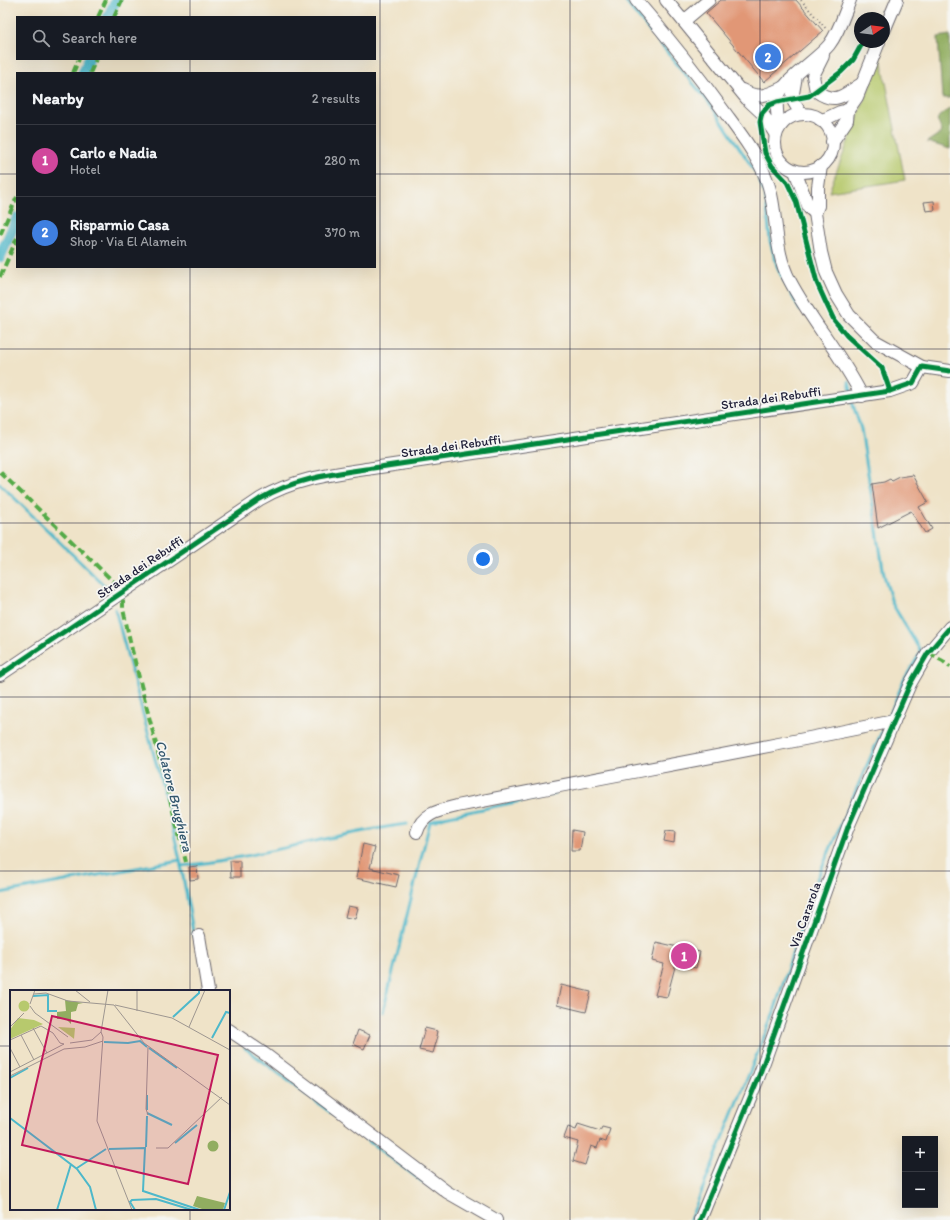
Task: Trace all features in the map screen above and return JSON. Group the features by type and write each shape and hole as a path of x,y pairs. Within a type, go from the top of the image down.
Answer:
{"street":[{"path":"636,0 690,64 742,137 766,178 771,197 777,244 789,280 841,358 862,396"},
{"path":"666,0 747,99 762,112 778,132"},
{"path":"684,21 709,0"},
{"path":"736,85 750,95 758,96 767,95 784,86 796,76 829,40 835,37 850,0"},
{"path":"890,17 897,0"},
{"path":"829,40 813,76 816,91 827,98 839,98 863,83"},
{"path":"784,86 778,96 777,102 778,132 775,145 779,158 789,168 795,171 809,172 821,166 830,155 832,142 847,120 848,110 857,97 877,48"},
{"path":"796,76 792,99 801,114"},
{"path":"821,121 848,110"},
{"path":"778,132 786,120 801,114 812,116 821,121 828,129 832,142"},
{"path":"814,213 818,206 818,187 821,166"},
{"path":"795,171 809,208 814,213 826,272 836,294 849,315 875,341 922,368 950,371"},
{"name":"Strada dei Rebuffi","path":"0,675 275,490 294,482 313,477 890,391 913,383 922,368"},
{"name":"Via Cararola","path":"700,1220 759,1076 848,827 910,684 928,653 950,627"},
{"path":"417,832 419,825 430,814 456,806 718,757 894,721"},
{"path":"199,936 208,990"},
{"path":"230,1031 279,1065 447,1192 496,1220"}],"path":[{"path":"801,0 829,40"}],"green space":[{"path":"950,35 950,98 942,98 938,37"},
{"path":"881,57 905,180 829,192 834,178"},
{"path":"950,108 950,149 927,142 942,132 937,119"}],"building":[{"path":"721,0 796,0 823,31 764,82 706,13"},
{"path":"934,201 935,210 926,211 924,202"},
{"path":"913,475 928,502 919,507 932,529 925,533 911,511 878,528 872,484 884,482 890,479 892,481 900,477"},
{"path":"572,830 583,832 580,851 571,851"},
{"path":"666,831 675,832 674,843 664,841"},
{"path":"363,844 375,847 370,868 399,875 396,887 356,878"},
{"path":"230,861 240,861 240,877 231,877"},
{"path":"197,866 198,879 190,880 189,867"},
{"path":"348,906 358,908 355,919 345,917"},
{"path":"656,942 700,952 696,968 676,963 667,997 655,995 664,964 652,961"},
{"path":"561,985 591,992 586,1012 557,1005"},
{"path":"425,1028 437,1031 436,1036 438,1036 433,1053 419,1050"},
{"path":"358,1030 370,1035 364,1049 353,1044"},
{"path":"578,1124 600,1131 602,1127 610,1129 606,1142 600,1140 597,1148 591,1146 585,1165 573,1161 578,1142 564,1138 568,1127 576,1130"}],"waterway":[{"path":"108,16 116,0"},
{"path":"624,0 711,105 758,176 766,198 770,241 778,269 800,310"},
{"path":"83,72 89,60"},
{"path":"0,257 16,220"},
{"path":"849,382 852,394"},
{"path":"852,402 861,429 884,575 892,603 921,652 904,680 889,716"},
{"name":"Colatore Brughiera","path":"0,484 110,591"},
{"name":"Colatore Brughiera","path":"0,893 180,860 167,804 115,609"},
{"path":"690,1220 774,1012 813,888 883,729"},
{"path":"383,1012 430,822 444,817 555,794"},
{"path":"181,866 266,852 379,828 407,824"},
{"path":"180,860 194,937"},
{"path":"245,1048 427,1185"}],"marked path":[{"path":"98,16 106,0"},
{"path":"114,16 122,0"},
{"path":"73,72 79,60"},
{"path":"90,72 96,60"},
{"path":"0,235 16,199"},
{"path":"0,277 16,240"},
{"path":"0,472 123,591 123,609 132,650 186,862"},
{"path":"928,653 943,661 950,667"}],"cycle path":[{"path":"860,48 853,60 841,72 809,96 769,105 762,113 760,122 765,153 772,166 787,182 796,201 817,283 834,320 847,336 882,368 890,391"},
{"path":"0,675 260,499 287,486 343,472 890,391 913,383 922,367 950,371"},
{"path":"700,1220 759,1076 848,827 910,684 928,653 950,627"}],"place":[{"name":"Risparmio Casa","path":"768,57"},
{"name":"Carlo e Nadia","path":"684,956"}]}
